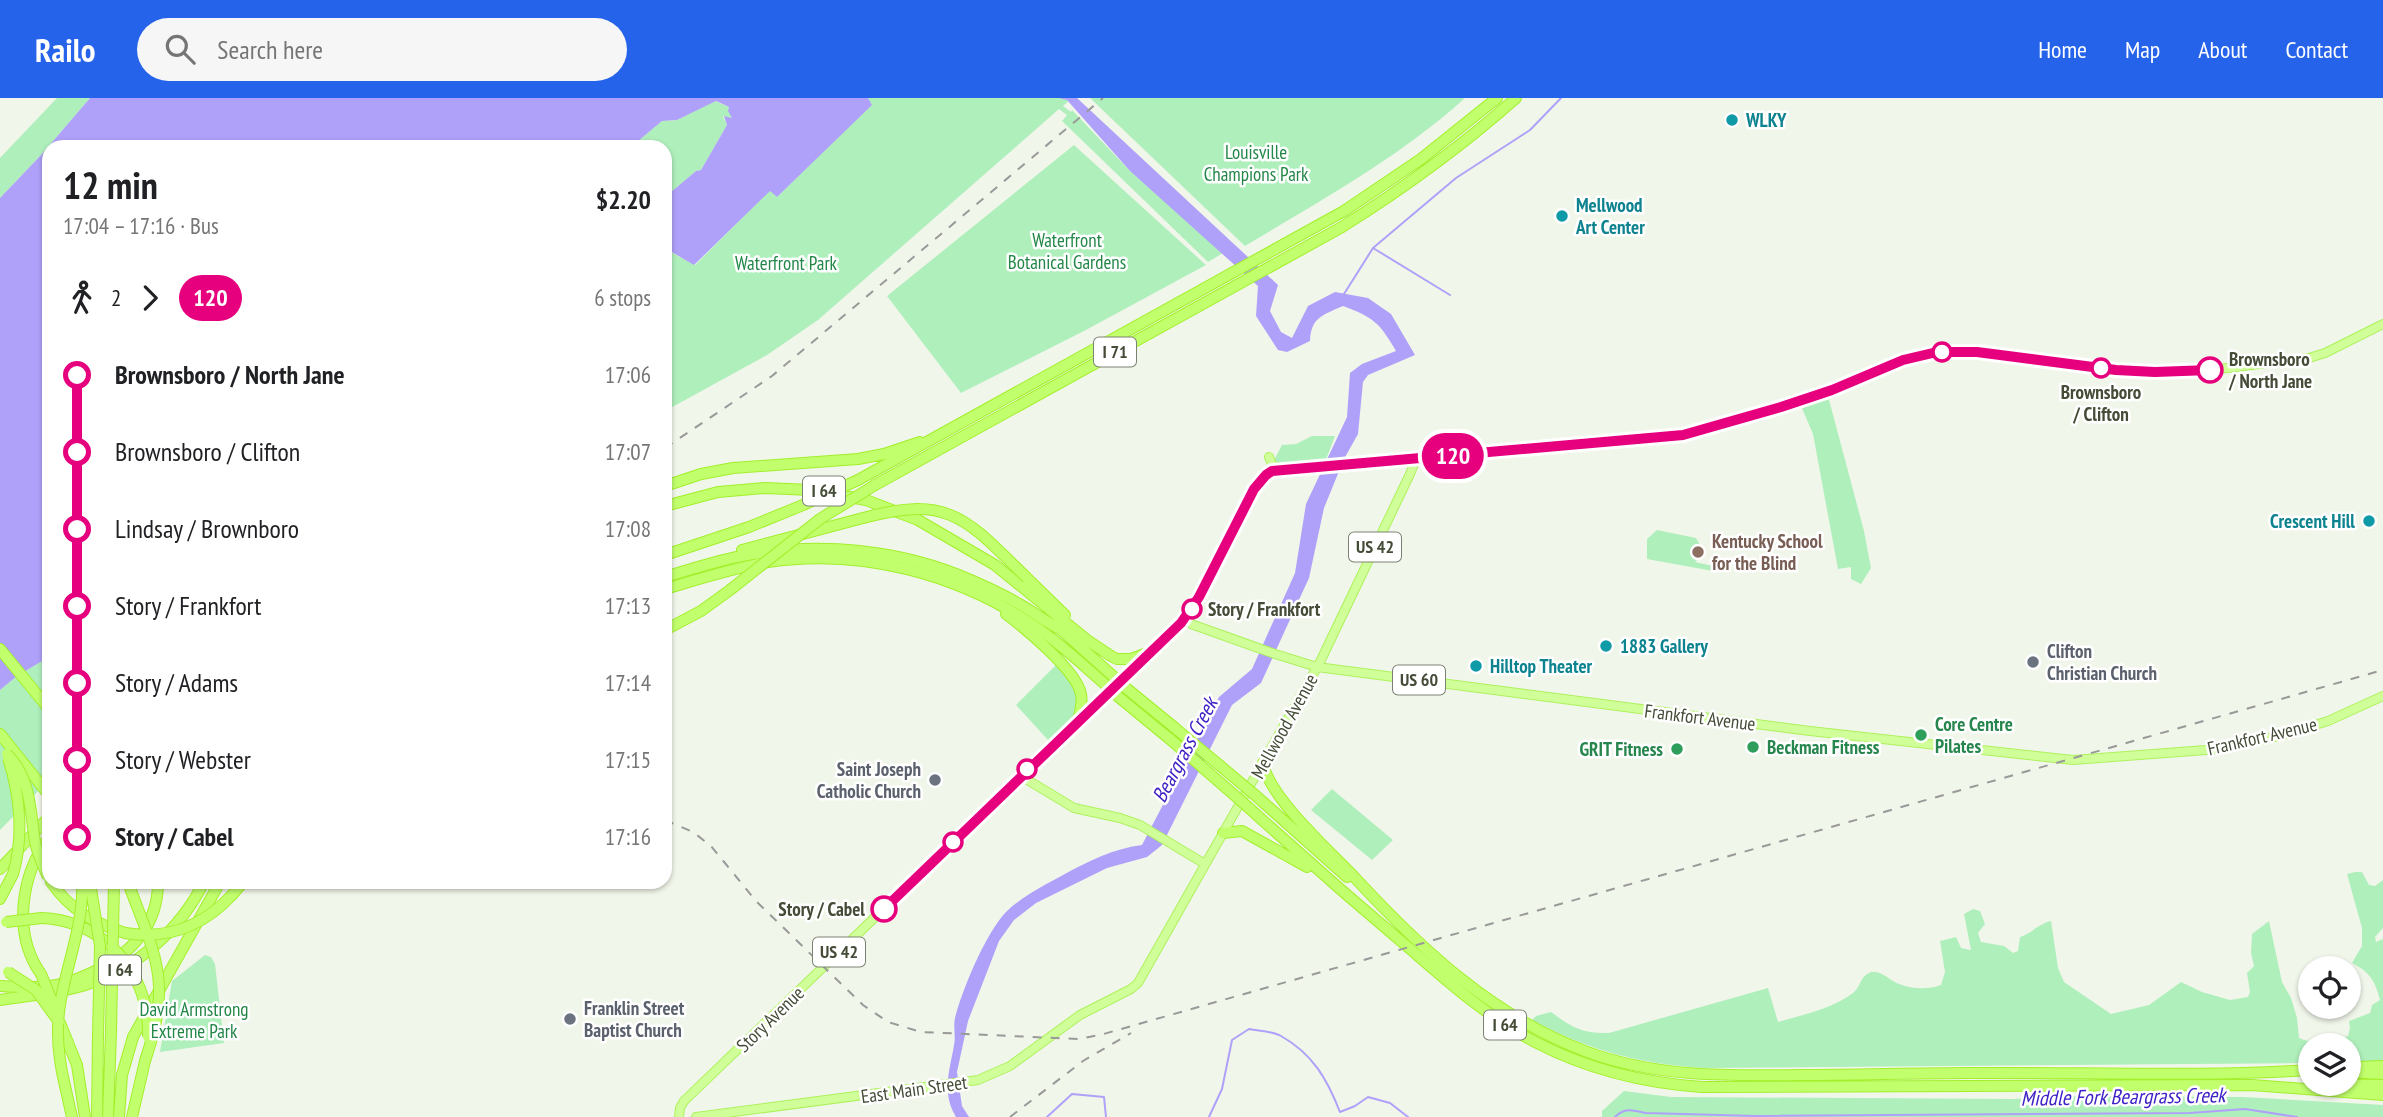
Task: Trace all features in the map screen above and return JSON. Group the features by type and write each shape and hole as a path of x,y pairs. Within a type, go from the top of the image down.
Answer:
{"highway":[{"name":"I 71","path":"989,415 1344,211 1421,159 1497,98"},
{"name":"I 71","path":"672,553 749,527 858,480 1239,285 1342,227 1432,167 1516,98"},
{"name":"I 71","path":"672,626 701,611 730,590 820,519 961,429"},
{"path":"672,484 701,474 733,468 858,459 897,450 961,429"},
{"name":"I 64","path":"672,504 702,495 749,488 828,492 866,500 903,513 946,535 972,552 1126,688 1255,795 1452,971 1501,1009 1552,1038 1606,1059 1646,1069 1760,1076 2151,1074 2298,1070"},
{"path":"672,573 708,559 863,518 909,508 930,509 950,514 978,531 1098,647"},
{"path":"672,574 767,552 815,548 869,552 922,562 959,575 1020,604 1062,630"},
{"path":"972,552 995,565 1111,656 1124,660 1150,652"},
{"name":"I 64","path":"672,587 769,562 799,559 858,561 918,571 965,587 992,600 1045,633 1471,1000 1515,1031 1579,1062 1640,1079 1680,1086 1724,1088 2383,1085"},
{"path":"858,561 957,588 983,600 1013,620 1045,647 1076,683 1082,699 1078,721"},
{"path":"0,649 42,700"},
{"path":"0,899 13,874 19,833 17,789 1,736"},
{"path":"1,736 42,787"},
{"path":"7,754 24,780 37,849 42,862"},
{"path":"1263,762 1267,778 1278,794 1384,909"},
{"path":"0,869 42,824"},
{"path":"1223,832 1242,831 1289,855 1362,908"},
{"path":"42,850 32,868 24,903 26,936 77,1065 85,1117"},
{"path":"39,971 29,939 26,906 34,871 42,857"},
{"path":"56,889 73,908 102,926 125,933 156,935 187,928 215,912 236,889"},
{"path":"72,1117 60,1064 58,1031 60,1001 79,920 81,889"},
{"path":"91,889 100,946 97,1117"},
{"path":"114,889 111,1032 114,1094 119,1117"},
{"path":"130,889 155,961 159,984 158,1010 132,1117"},
{"path":"0,986 52,986 79,978 118,958 134,946 148,928 158,889"},
{"name":"I 64","path":"0,1000 86,985 130,965 176,925 199,889"},
{"path":"108,1117 128,1052 150,1005 214,889"},
{"path":"3,923 56,919 79,926 110,945 126,962 142,994 148,1026 145,1062"},
{"path":"4,970 36,990 60,1023"},
{"path":"2361,1069 2383,1066"},
{"path":"2361,1071 2383,1074"},
{"path":"2267,1086 2383,1095"}],"main road":[{"name":"US 42","path":"1292,468 1683,435 1832,390 1903,360 1925,354 1977,352 2116,370 2198,371 2309,358 2325,353 2383,324"},
{"path":"1269,457 1273,467 1292,468"},
{"name":"Mellwood Avenue","path":"1136,985 1317,667 1416,459"},
{"name":"Story Avenue","path":"680,1117 680,1108 684,1101 1185,617 1201,593 1254,489 1266,475 1292,468"},
{"name":"Frankfort Avenue","path":"1185,617 1191,624 1317,667 1832,734 2073,760 2206,750 2246,743 2309,728 2383,696"},
{"path":"1021,776 1073,807 1119,818 1146,829 1205,864"},
{"name":"East Main Street","path":"708,1115 961,1084 989,1076 1010,1066 1080,1014 1136,985"},
{"name":"US 42","path":"696,1117 708,1115"}],"green space":[{"path":"57,98 90,98 54,140 42,140 42,154 0,198 0,158"},
{"name":"Waterfront Park","path":"868,98 1072,98 1063,106 1071,112 1072,110 1130,171 1223,253 1208,262 1062,121 1067,115 1059,109 818,320 767,355 672,407 672,253 695,265 770,190 777,197 871,105"},
{"name":"Louisville Champions Park","path":"1090,98 1465,98 1387,159 1245,246"},
{"path":"715,101 729,107 732,118 723,116 727,125 701,170 696,171 672,191 672,140 639,140 662,121 677,120"},
{"name":"Waterfront Botanical Gardens","path":"1074,145 1206,265 961,393 887,296"},
{"path":"1828,396 1864,531 1871,568 1861,584 1851,579 1851,567 1838,569 1813,434 1801,406"},
{"path":"1312,436 1335,436 1325,462 1278,467 1272,464 1282,445 1296,444"},
{"path":"1657,530 1696,538 1702,548 1700,557 1695,562 1713,566 1713,571 1647,559 1647,539"},
{"path":"42,661 42,787 0,830 0,690"},
{"path":"1056,665 1075,688 1079,706 1066,725 1048,740 1016,705"},
{"path":"1332,789 1393,840 1372,860 1311,810"},
{"path":"2362,872 2369,885 2375,886 2383,880 2383,928 2375,937 2376,942 2383,939 2383,1062 2361,1062 2361,1033 2349,1033 2349,1021 2361,1019 2361,1016 2370,1013 2372,1005 2380,1000 2371,978 2361,969 2361,956 2356,956 2362,946 2362,928 2347,874"},
{"path":"1973,909 1980,911 1985,924 1978,933 1981,942 2004,946 2013,953 2018,951 2020,937 2051,921 2058,968 2064,982 2111,1014 2149,1005 2181,982 2202,992 2230,1000 2248,997 2250,992 2247,973 2254,966 2251,953 2252,934 2269,921 2282,982 2291,998 2297,1018 2298,1063 1705,1068 1659,1063 1616,1054 1574,1040 1532,1020 1536,1016 1551,1012 1578,1029 1609,1033 1768,988 1778,1022 1836,1003 1853,993 1864,977 1873,972 1881,973 1909,987 1936,987 1941,985 1945,972 1940,941 1956,937 1961,948 1971,950 1964,914"},
{"name":"David Armstrong Extreme Park","path":"205,955 211,957 215,964 224,1043 160,1052 172,981"},
{"path":"1624,1091 1671,1097 2243,1097 2383,1105 2383,1117 1602,1117 1602,1111"}],"shaded area":[{"path":"90,98 868,98 872,105 777,197 770,191 694,265 672,252 672,191 696,171 701,170 727,125 724,116 732,118 729,107 716,101 677,120 662,121 639,140 54,140"},
{"name":"Beargrass Creek","path":"1059,98 1077,98 1278,285 1270,311 1281,332 1292,338 1308,306 1335,292 1368,298 1391,314 1415,355 1368,375 1363,382 1358,434 1344,459 1324,508 1309,578 1261,683 1232,705 1162,845 1147,857 1107,868 1036,903 1014,920 999,941 968,1021 957,1072 962,1106 969,1117 956,1117 951,1108 948,1090 955,1042 955,1018 969,978 990,935 1005,913 1040,888 1101,856 1142,845 1219,697 1252,669 1295,573 1306,504 1347,417 1350,373 1362,364 1396,351 1375,322 1343,306 1319,318 1313,327 1310,341 1287,352 1278,350 1256,316 1258,286 1130,171 1067,100"},
{"path":"42,154 42,661 0,690 0,198"}],"waterway":[{"path":"1344,294 1373,248 1456,178 1530,130 1561,98"},
{"path":"1373,248 1450,295"},
{"name":"Middle Fork Beargrass Creek","path":"1209,1117 1222,1089 1232,1040 1249,1029 1277,1034 1302,1051 1318,1068 1340,1112 1368,1097 1390,1103 1408,1117"},
{"name":"Middle Fork Beargrass Creek","path":"1047,1117 1072,1094 1104,1097 1106,1117"},
{"name":"Middle Fork Beargrass Creek","path":"1615,1117 1629,1110 1646,1113 1756,1116 2190,1113 2245,1109 2297,1117"}],"railway":[{"path":"672,443 772,376 1103,98"},
{"path":"672,823 693,832 711,846 756,901 863,1005 888,1022 921,1032 1078,1039 1100,1035 2383,670"},
{"path":"1010,1117 1083,1061 1131,1033"}],"bus line":[{"name":"120","path":"884,909 1181,623 1199,597 1254,489 1262,478 1272,471 1683,435 1781,407 1832,390 1903,360 1937,352 1977,352 2116,370 2210,370"}],"place":[{"name":"WLKY","path":"1732,120"},
{"name":"Mellwood Art Center","path":"1562,216"},
{"name":"Brownsboro / Clifton","path":"2101,368"},
{"name":"Brownsboro / North Jane","path":"2210,370"},
{"name":"Crescent Hill","path":"2369,521"},
{"name":"Kentucky School for the Blind","path":"1698,552"},
{"name":"Story / Frankfort","path":"1192,609"},
{"name":"1883 Gallery","path":"1606,646"},
{"name":"Clifton Christian Church","path":"2033,662"},
{"name":"Hilltop Theater","path":"1476,666"},
{"name":"Core Centre Pilates","path":"1921,735"},
{"name":"Beckman Fitness","path":"1753,747"},
{"name":"GRIT Fitness","path":"1677,749"},
{"name":"Saint Joseph Catholic Church","path":"935,780"},
{"name":"Story / Cabel","path":"884,909"},
{"name":"Franklin Street Baptist Church","path":"570,1019"}]}
